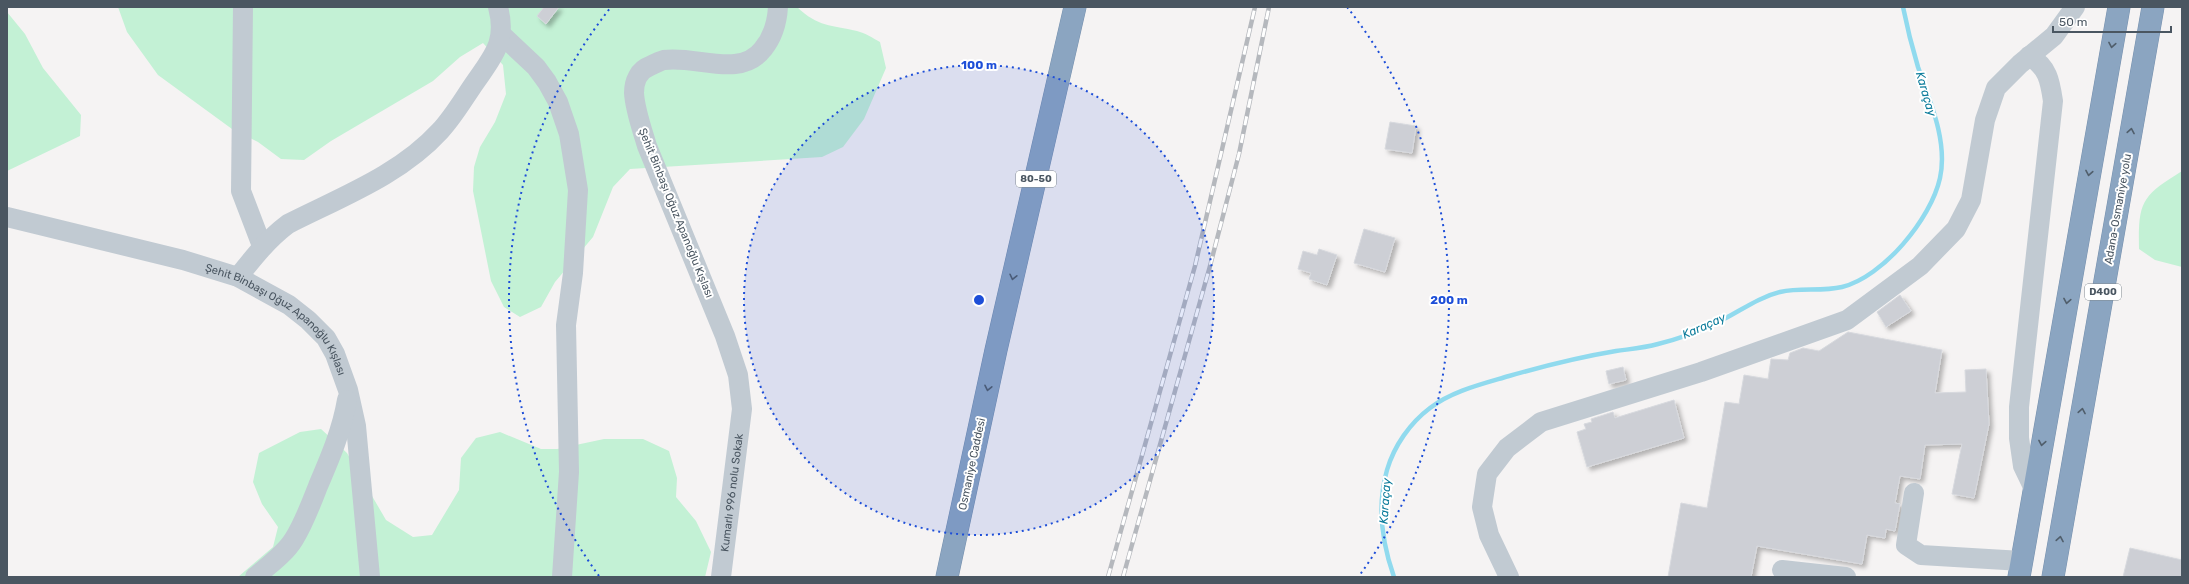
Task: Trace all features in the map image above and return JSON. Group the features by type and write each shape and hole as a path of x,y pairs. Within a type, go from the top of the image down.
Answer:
{"highway":[{"name":"Osmaniye Caddesi","path":"947,577 996,350 1075,7"},
{"path":"960,577 1088,7"},
{"name":"D400","path":"2021,569 2118,7"},
{"name":"Adana-Osmaniye yolu","path":"2054,577 2153,7"}],"street":[{"path":"243,7 241,191 262,246"},
{"path":"238,277 262,246 288,224 379,179 406,162 441,130 488,63 502,35 498,7"},
{"name":"Şehit Binbaşı Oğuz Apanoğlu Kışlası","path":"742,409 738,375 725,336 647,146 638,114 634,92 636,78 645,68 664,60 740,64 758,56 768,44 777,23 778,7"},
{"path":"1509,577 1490,535 1482,507 1487,474 1508,448 1541,422 1701,372 1847,320 1920,266 1956,229 1971,200 1985,120 1996,88 2029,56 2054,36 2075,7"},
{"path":"502,35 536,67 547,82 558,102 569,134 578,190 573,273 566,325 569,472 562,577"},
{"path":"2029,56 2040,62 2050,81 2053,101 2019,406 2019,438 2023,466 2034,489"},
{"name":"Şehit Binbaşı Oğuz Apanoğlu Kışlası","path":"7,217 183,260 238,277 289,305 326,338 335,354 348,390 356,426 370,577"},
{"path":"255,577 273,562 294,539 336,442 344,417 348,390"},
{"name":"Kumarlı 996 nolu Sokak","path":"721,577 742,409"},
{"path":"1914,493 1906,545 1921,555 2021,569"},
{"path":"1782,570 1846,577"}],"green space":[{"path":"118,7 797,7 818,22 860,32 880,42 886,68 864,119 843,147 822,157 630,169 613,187 593,237 555,282 541,307 520,317 504,307 491,281 473,191 474,167 480,147 495,122 506,94 503,65 483,43 460,57 433,81 331,141 304,160 281,159 258,142 232,129 158,75 127,32"},
{"path":"7,12 25,34 43,68 81,115 80,136 7,171"},
{"path":"2182,171 2182,267 2155,260 2139,249 2139,233 2140,220 2145,201 2158,187"},
{"path":"321,429 347,453 386,520 413,537 432,535 459,490 461,458 476,438 500,432 541,449 557,449 604,439 643,439 669,451 677,478 676,497 696,521 711,552 705,577 238,577 273,547 278,527 262,504 253,482 259,453 300,432"}],"building":[{"path":"544,7 559,7 546,24 537,16"},
{"path":"1390,122 1416,126 1412,153 1385,149"},
{"path":"1364,229 1395,238 1385,272 1354,263"},
{"path":"1319,249 1337,255 1327,285 1309,279 1311,273 1298,269 1303,251 1317,255"},
{"path":"1900,295 1911,311 1886,327 1877,312"},
{"path":"1848,332 1942,350 1935,393 1966,392 1965,370 1986,369 1989,424 1974,498 1952,494 1962,444 1925,445 1920,479 1900,476 1895,503 1900,504 1895,531 1886,529 1885,538 1867,535 1862,564 1757,546 1751,577 1668,577 1681,503 1707,508 1725,402 1739,404 1744,375 1768,379 1771,359 1788,360 1790,353 1803,348 1819,351"},
{"path":"1623,367 1626,380 1609,384 1606,371"},
{"path":"1674,400 1684,438 1587,467 1577,432 1586,429 1584,424 1592,422 1591,419 1613,412 1615,418"},
{"path":"2130,548 2182,560 2182,577 2123,577"}],"waterway":[{"name":"Karaçay","path":"1394,577 1386,551 1382,524 1382,497 1387,470 1398,444 1409,428 1423,414 1439,402 1448,397 1488,382 1535,369 1589,356 1648,346 1680,338 1724,319 1763,298 1780,292 1842,287 1858,281 1873,272 1889,259 1903,244 1927,211 1935,194 1940,178 1942,164 1940,136 1918,67 1903,7"}],"railway":[{"path":"1108,577 1195,266 1255,7"},
{"path":"1123,577 1210,266 1239,154 1269,7"}]}
